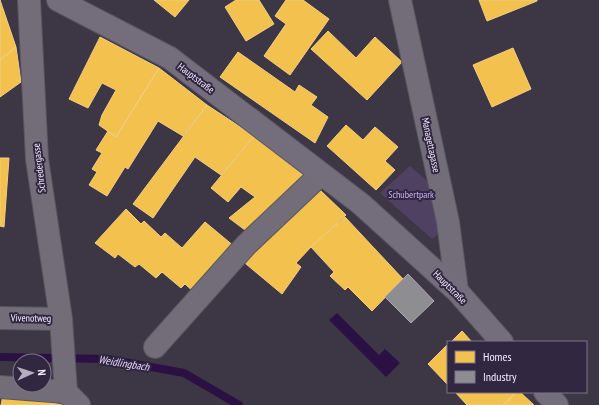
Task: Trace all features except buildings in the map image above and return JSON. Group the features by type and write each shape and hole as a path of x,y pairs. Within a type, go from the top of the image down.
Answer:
{"main road":[{"name":"Hauptstraße","path":"58,0 170,58 361,204 457,291 501,341"},
{"path":"546,393 557,405"}],"street":[{"name":"Schredergasse","path":"29,0 37,159 62,327 65,371 73,399"},
{"name":"Managettagasse","path":"400,0 448,222 457,291"},
{"path":"154,347 246,245 321,174"},
{"name":"Vivenotweg","path":"0,318 62,327"},
{"path":"0,387 73,399"}],"green space":[{"name":"Schubertpark","path":"410,166 432,185 442,231 432,239 380,193"}],"shaded area":[{"path":"337,313 379,355 385,349 400,363 386,377 329,320"}],"waterway":[{"name":"Weidlingbach","path":"0,357 107,359 184,373 239,405"}]}
